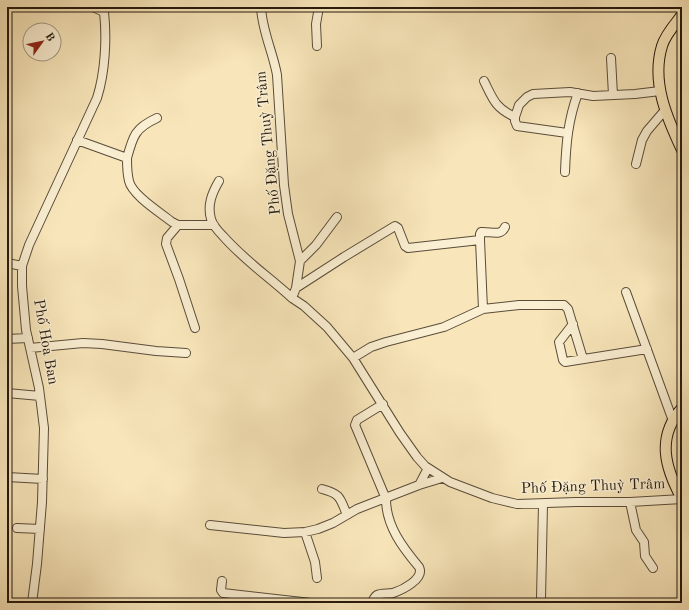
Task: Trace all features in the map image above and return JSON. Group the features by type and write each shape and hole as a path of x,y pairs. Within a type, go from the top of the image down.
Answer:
{"main road":[{"path":"682,15 667,36 662,46 659,69 660,91 665,110 682,150"},
{"path":"682,408 673,421 667,435 665,449 667,462 674,485 682,499"}],"street":[{"path":"93,7 104,10"},
{"name":"Phố Đặng Thuỳ Trâm","path":"260,7 263,27 274,58 278,75 284,185 288,214 300,261 296,288 292,298 304,306 327,327 353,358 407,444 417,457 428,468 442,478 469,490 505,502 517,504 630,502 682,499"},
{"path":"317,46 316,24 319,7"},
{"name":"Phố Hoa Ban","path":"32,603 37,564 44,479 44,428 40,396 28,338 22,286 22,266 29,244 97,98 105,46 104,10"},
{"path":"610,58 613,95"},
{"path":"484,81 499,108 515,117"},
{"path":"567,133 520,127 516,124 515,117 521,102 533,94 561,92 593,96 660,91"},
{"path":"565,172 567,133 578,93"},
{"path":"636,164 642,140 646,131 665,110"},
{"path":"157,118 140,128 135,136 127,158 131,187 142,198 178,225 214,226"},
{"path":"77,140 127,158"},
{"path":"219,181 213,191 210,204 210,212 214,226 246,260 292,298"},
{"path":"300,261 316,245 337,217"},
{"path":"178,225 168,238 166,244 195,328"},
{"path":"296,288 393,226 398,228 405,246 408,248 480,240"},
{"path":"483,309 480,234 482,232 500,233 503,232 505,227"},
{"path":"7,263 22,266"},
{"path":"626,292 673,421"},
{"path":"353,358 371,347 444,327 483,309 519,305 564,305 568,308 583,359"},
{"path":"573,324 558,345 565,362 647,349"},
{"path":"7,339 28,338"},
{"path":"30,348 83,343 186,353"},
{"path":"7,393 40,396"},
{"path":"372,603 378,595 393,592 411,583 420,575 421,572 399,540 390,522 386,508 386,499 355,425 357,420 383,404"},
{"path":"419,485 428,468"},
{"path":"7,477 44,479"},
{"path":"210,525 284,533 304,532 323,527 357,509 419,485 442,478"},
{"path":"322,489 331,491 338,496 347,515"},
{"path":"630,502 636,530 644,542 645,556 653,568"},
{"path":"541,599 543,504"},
{"path":"17,528 40,529"},
{"path":"304,532 315,562 317,578"},
{"path":"222,581 221,590 223,593 253,600 311,603"}]}
